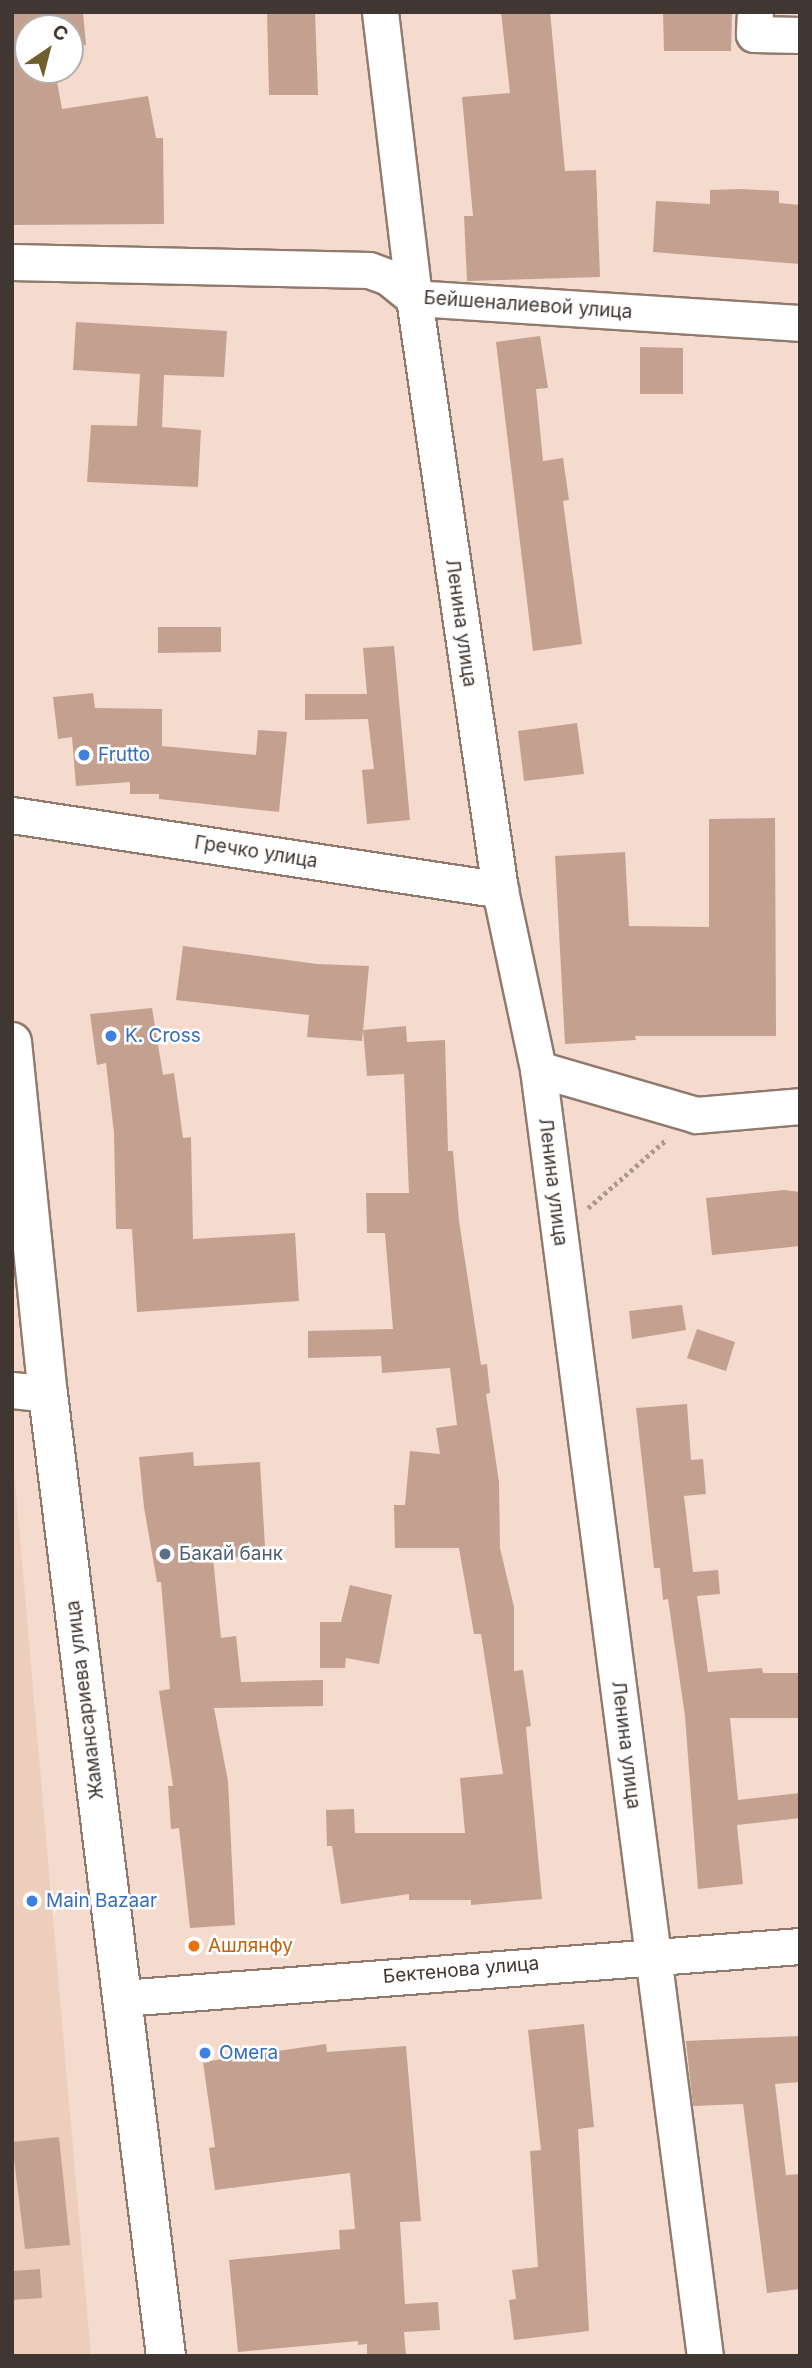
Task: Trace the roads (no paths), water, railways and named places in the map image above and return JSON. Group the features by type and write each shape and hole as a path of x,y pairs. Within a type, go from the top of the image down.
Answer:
{"main road":[{"name":"Жамансариева улица","path":"12,1042 30,1392 122,1998 166,2356"}],"street":[{"name":"Ленина улица","path":"380,12 414,298 500,890 538,1069 705,2356"},
{"path":"755,12 754,34 800,36"},
{"name":"Бейшеналиевой улица","path":"12,262 369,270 388,277 414,298 800,323"},
{"name":"Гречко улица","path":"12,815 500,890"},
{"path":"538,1069 696,1115 800,1107"},
{"name":"Бектенова улица","path":"122,1998 654,1954 800,1946"}],"place":[{"name":"Frutto","path":"84,755"},
{"name":"K. Cross","path":"111,1036"},
{"name":"Бакай банк","path":"165,1554"},
{"name":"Main Bazaar","path":"32,1901"},
{"name":"Ашлянфу","path":"194,1946"},
{"name":"Омега","path":"205,2053"}]}
